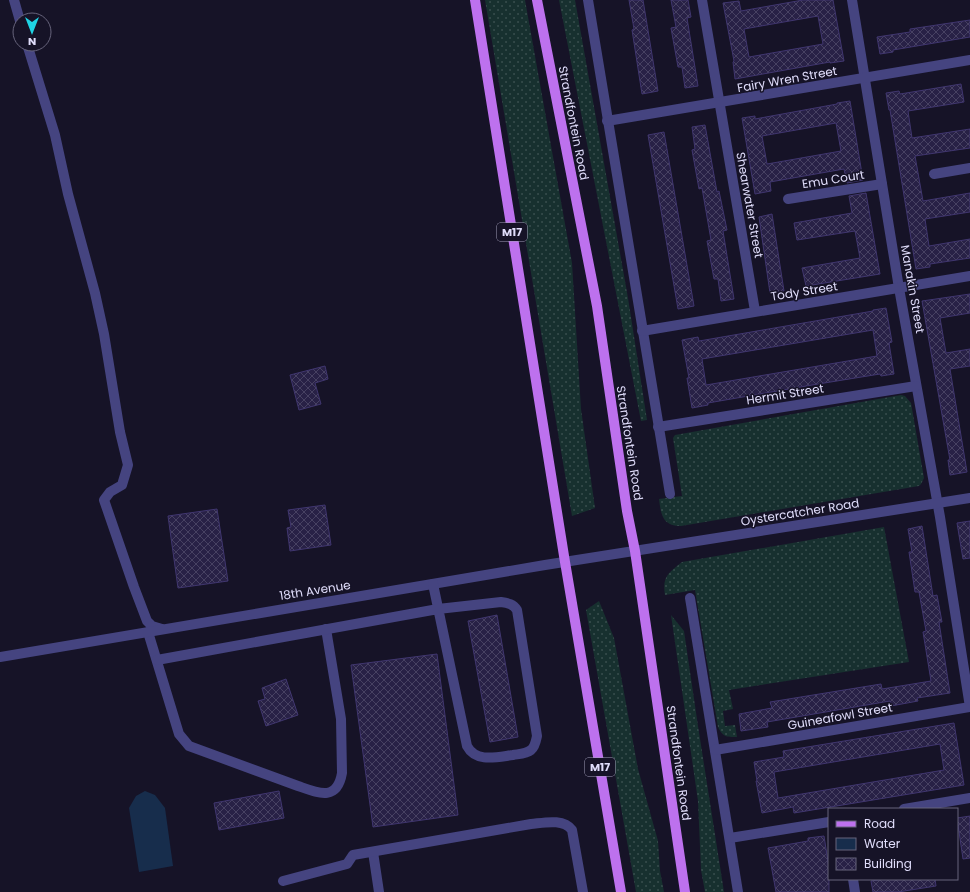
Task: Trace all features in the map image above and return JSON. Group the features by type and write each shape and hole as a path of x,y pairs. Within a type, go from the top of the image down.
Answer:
{"main road":[{"name":"M17","path":"474,0 621,892"},
{"name":"Strandfontein Road","path":"537,0 597,306 685,892"}],"street":[{"path":"14,0 17,12"},
{"path":"588,0 607,122 670,494"},
{"name":"Shearwater Street","path":"702,0 755,312"},
{"name":"Manakin Street","path":"852,0 899,288 938,504 970,707"},
{"path":"29,52 55,135 68,194 97,300 120,432 128,465 122,485 110,492 104,500 147,621 152,626 164,629"},
{"name":"Fairy Wren Street","path":"607,122 970,60"},
{"path":"934,174 970,168"},
{"name":"Emu Court","path":"788,199 882,184"},
{"name":"Tody Street","path":"642,331 970,276"},
{"name":"Hermit Street","path":"658,427 916,386"},
{"name":"Oystercatcher Road","path":"635,551 970,498"},
{"name":"18th Avenue","path":"0,656 635,551"},
{"path":"157,660 438,608 501,602 512,605 517,610 537,736 531,750 525,753 495,758 484,758 470,751 467,746 438,608 433,584"},
{"path":"690,598 738,892"},
{"path":"148,632 179,734 189,746 314,792 329,794 336,790 341,779 342,754 341,719 326,629"},
{"name":"Guineafowl Street","path":"715,750 970,707"},
{"path":"910,808 970,798"},
{"path":"283,881 347,864 353,855 530,824 556,822 570,827 572,830 583,892"},
{"path":"730,838 828,822"},
{"path":"373,852 379,892"},
{"path":"853,880 855,892"}],"green space":[{"path":"485,0 525,0 572,263 581,409 595,508 572,516"},
{"path":"559,0 575,0 628,298 647,420 641,421"},
{"path":"901,395 905,396 911,403 924,478 919,486 681,526 670,524 664,518 659,499 682,496 673,438 675,435"},
{"path":"884,527 909,662 729,690 733,709 723,711 725,726 735,725 737,737 723,735 718,727 695,590 665,595 664,584 667,576 682,562"},
{"path":"599,601 614,638 638,769 658,841 660,871 664,892 636,892 586,610"},
{"path":"671,615 684,631 724,892 705,892 701,870 698,801"}],"water":[{"path":"145,791 155,795 165,808 173,866 139,872 129,808 136,796"}],"building":[{"path":"629,0 643,0 658,91 642,94"},
{"path":"671,0 688,0 691,17 687,18 698,86 685,88 682,67 678,67 671,28 676,27"},
{"path":"803,0 833,0 844,61 830,62 735,79 734,61 723,3 739,1 741,11","holes":["818,16 823,44 749,57 744,29"]},
{"path":"970,20 970,37 893,50 893,52 880,54 877,37 910,32 910,29"},
{"path":"961,84 964,102 908,111 912,138 970,129 970,148 915,156 923,201 970,193 970,212 925,219 929,246 970,239 970,258 930,264 930,267 916,269 886,93 899,91 900,94"},
{"path":"850,101 863,180 847,183 844,169 770,182 771,191 755,194 742,118 755,116 755,119","holes":["836,123 841,151 767,164 762,136"]},
{"path":"705,125 717,192 719,191 727,230 723,231 734,299 721,301 718,279 714,279 707,241 711,240 702,188 699,189 692,150 695,149 692,127"},
{"path":"664,132 694,306 678,309 648,135"},
{"path":"866,193 880,274 806,286 802,268 860,258 855,231 797,240 794,223 852,213 849,196"},
{"path":"772,214 784,291 770,293 759,217"},
{"path":"970,294 970,313 940,318 946,353 970,349 970,366 950,369 967,472 950,475 948,460 950,460 922,301"},
{"path":"886,308 892,342 889,343 894,374 881,376 880,374 812,385 708,403 708,405 692,408 687,378 689,378 682,340 698,337 699,341","holes":["873,330 877,356 706,385 702,359"]},
{"path":"325,366 328,379 315,383 321,404 299,410 290,375"},
{"path":"325,505 331,545 290,551 287,528 291,527 288,510"},
{"path":"217,509 228,581 178,588 168,516"},
{"path":"970,521 970,558 963,559 957,523"},
{"path":"922,526 933,596 937,595 942,622 939,622 950,693 917,698 918,701 891,706 890,701 767,722 768,727 741,731 739,714 772,708 770,702 881,684 882,689 931,681 923,632 926,631 919,592 915,592 909,552 912,552 908,529"},
{"path":"497,615 518,737 490,742 468,621"},
{"path":"437,654 458,815 373,827 351,665"},
{"path":"286,679 298,715 266,726 258,701 265,699 262,688"},
{"path":"954,723 964,785 794,813 793,807 762,813 754,762 784,757 783,751","holes":["940,744 944,770 778,798 774,772"]},
{"path":"279,791 284,818 219,830 214,803"},
{"path":"970,816 970,858 963,859 958,818"},
{"path":"824,836 828,862 829,892 776,892 768,848 808,841 808,838"},
{"path":"935,880 936,886 898,892 873,892 871,881"}]}
